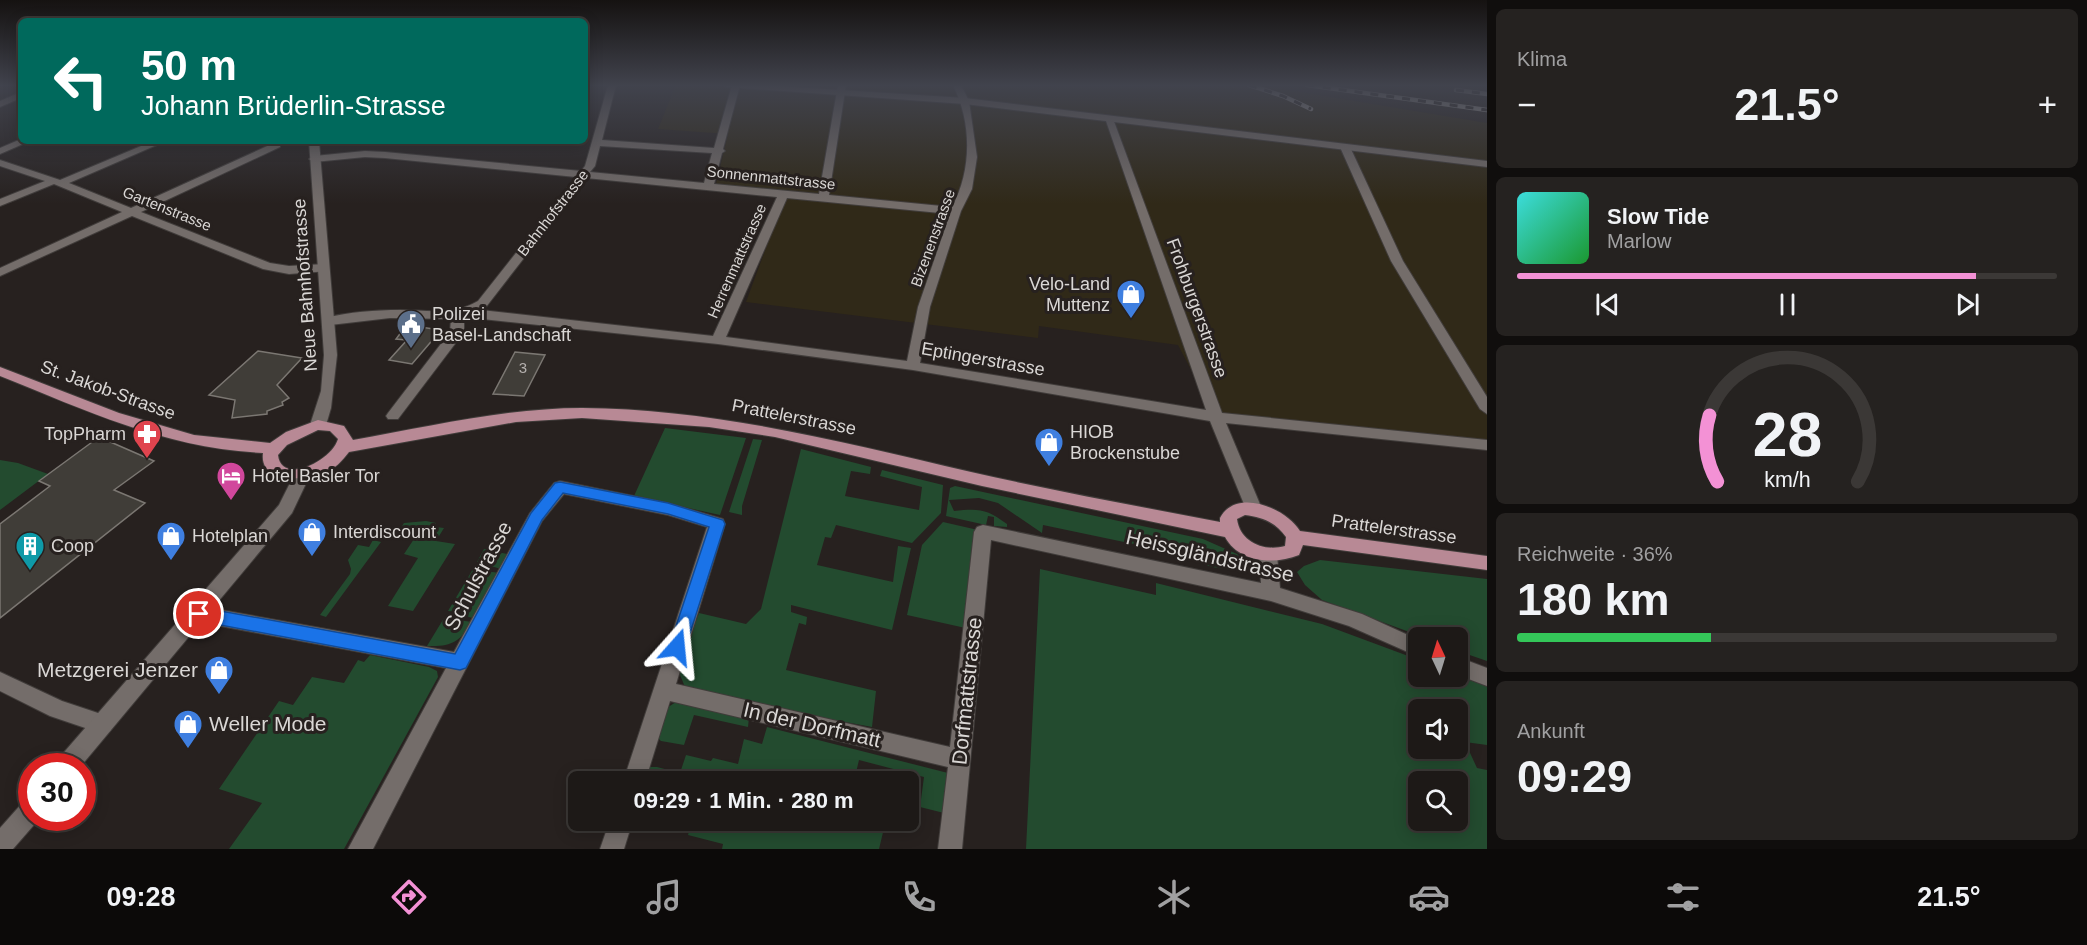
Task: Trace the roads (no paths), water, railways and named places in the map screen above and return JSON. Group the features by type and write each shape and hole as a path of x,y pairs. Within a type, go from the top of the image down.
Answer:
{"main road":[{"name":"St. Jakob-Strasse","path":"0,371 145,428 182,438 229,446 274,448"},
{"name":"Prattelerstrasse","path":"345,447 516,417 582,413 709,422 774,432 982,480 1230,531 1245,546 1268,555"},
{"path":"318,425 338,428 344,433 345,447 341,454 324,466 303,473 291,474 275,468 272,462 274,448 280,441 298,430 318,425"},
{"path":"1230,531 1228,518 1232,513 1245,508 1264,512 1284,522 1295,537 1293,550 1287,554 1268,555"},
{"name":"Prattelerstrasse","path":"1295,537 1487,563"}],"street":[{"name":"Bahnhofstrasse","path":"474,311 482,304 590,166 602,125"},
{"path":"708,187 726,125"},
{"path":"823,199 835,125"},
{"name":"Bizenenstrasse","path":"913,366 924,307 956,211 967,189 972,157 968,125"},
{"name":"Frohburgerstrasse","path":"1111,125 1216,417 1254,509"},
{"path":"1163,125 1487,164"},
{"path":"597,143 720,151"},
{"path":"0,151 18,144"},
{"path":"0,203 154,144"},
{"name":"Neue Bahnhofstrasse","path":"315,144 314,159 330,321 331,370 325,409 318,425"},
{"path":"0,272 277,145"},
{"path":"1345,147 1397,261 1487,410"},
{"name":"Sonnenmattstrasse","path":"314,159 365,154 385,155 956,211"},
{"name":"Gartenstrasse","path":"0,164 57,182 267,266 289,270 325,268"},
{"name":"Herrenmattstrasse","path":"718,340 783,195"},
{"path":"330,321 392,314 458,315 474,311"},
{"name":"Eptingerstrasse","path":"474,311 482,315 718,340 913,366 1216,417 1487,445"},
{"path":"393,416 457,332 458,315"},
{"path":"78,753 199,614 286,509 303,473"},
{"name":"Schulstrasse","path":"360,849 537,517 560,487 668,509 717,524 664,690"},
{"name":"Heissgländstrasse","path":"983,532 1271,593 1355,620 1408,643"},
{"name":"Dorfmattstrasse","path":"950,849 983,532"},
{"path":"1268,555 1271,593"},
{"path":"199,614 460,662"},
{"path":"1468,670 1487,677"},
{"path":"0,681 57,709 103,724"},
{"path":"638,771 664,690"},
{"name":"In der Dorfmatt","path":"664,690 961,760"},
{"path":"0,846 18,825"},
{"path":"612,849 618,831"}],"place":[{"name":"Velo-Land Muttenz","path":"1131,320"},
{"name":"Polizei Basel-Landschaft","path":"411,350"},
{"name":"TopPharm","path":"147,460"},
{"name":"HIOB Brockenstube","path":"1049,468"},
{"name":"Hotel Basler Tor","path":"231,502"},
{"name":"Interdiscount","path":"312,558"},
{"name":"Hotelplan","path":"171,562"},
{"name":"Coop","path":"30,572"},
{"name":"Metzgerei Jenzer","path":"219,696"},
{"name":"Weller Mode","path":"188,750"}]}
